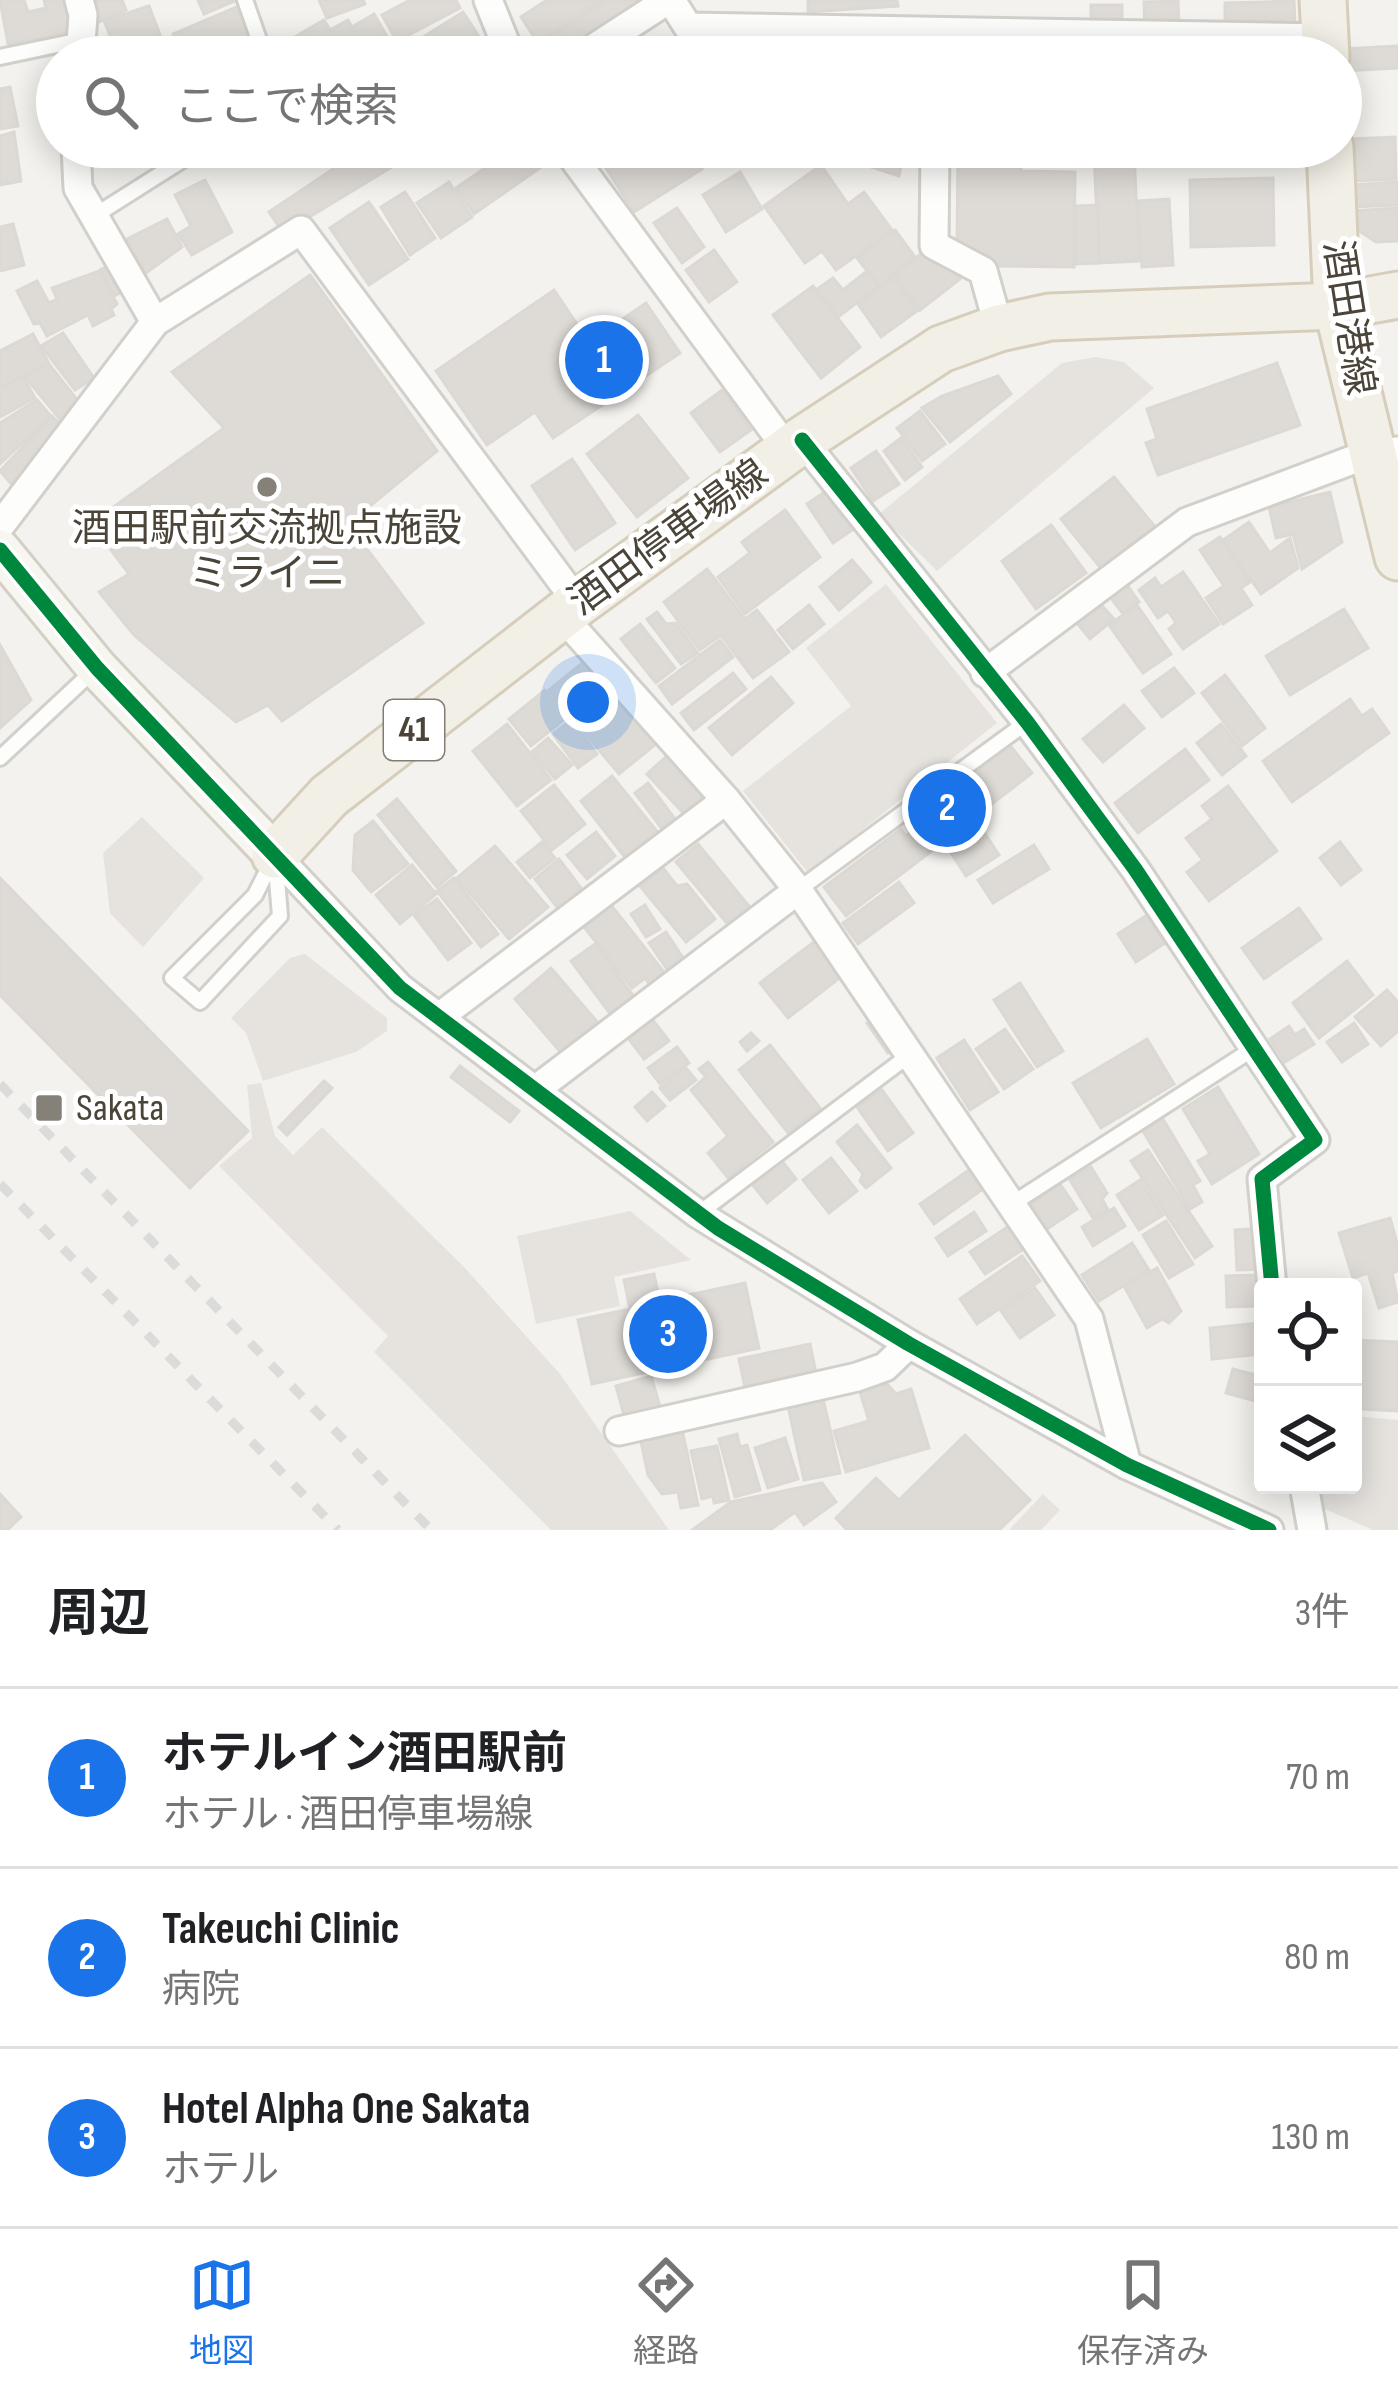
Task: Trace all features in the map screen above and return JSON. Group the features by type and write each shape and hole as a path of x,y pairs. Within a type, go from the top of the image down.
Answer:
{"main road":[{"name":"酒田港線","path":"1331,168 1337,306 1389,459 1398,557"},
{"name":"酒田停車場線","path":"274,855 329,796 570,609 795,445 941,349 999,328 1050,317 1337,306 1398,295"}],"street":[{"path":"79,0 81,36"},
{"path":"488,0 503,36"},
{"path":"613,36 669,0 688,27 1324,32"},
{"path":"77,168 78,188 155,322"},
{"path":"582,168 795,445 1027,722 1135,869 1315,1141 1262,1180 1271,1278"},
{"path":"935,168 934,245 983,271 999,328"},
{"path":"0,526 155,322 301,230 570,609 798,890 912,1053 1089,1319 1127,1465"},
{"path":"985,673 1186,522 1389,459"},
{"path":"0,550 97,668 400,988 698,1214 909,1344 1127,1465 1269,1530"},
{"path":"439,1017 726,800"},
{"path":"535,1090 798,890"},
{"path":"619,1431 857,1376 885,1367 909,1344"},
{"path":"1306,1494 1312,1530"}],"lane":[{"path":"245,0 258,36"},
{"path":"0,57 36,53"},
{"path":"94,216 170,168"},
{"path":"0,758 97,668"},
{"path":"798,890 1027,722"},
{"path":"274,855 280,916 200,1002 172,978 255,895 274,855"},
{"path":"1012,1204 1256,1047"},
{"path":"698,1214 912,1053"}],"shaded area":[{"path":"1096,357 1124,362 1154,388 937,571 879,514 1062,363"},
{"path":"886,584 997,723 808,873 743,791 851,706 806,648"},
{"path":"142,817 204,878 143,947 110,913 103,853"},
{"path":"305,954 387,1018 387,1031 356,1052 263,1081 246,1033 231,1018 290,958"},
{"path":"261,1083 275,1136 293,1155 322,1127 464,1267 560,1374 669,1530 551,1530 374,1352 388,1336 219,1166 252,1138 247,1085"},
{"path":"630,1211 691,1260 614,1277 620,1306 536,1324 517,1236"},
{"path":"1362,1417 1398,1420 1398,1530 1373,1530 1311,1503 1310,1494 1362,1494"},
{"path":"1043,1494 1060,1510 1041,1530 1009,1530"}],"building":[{"path":"0,0 24,0 28,12 46,8 44,0 69,0 73,31 8,44"},
{"path":"122,0 126,10 97,23 88,1"},
{"path":"198,0 237,0 204,14"},
{"path":"319,0 363,0 365,4 327,18"},
{"path":"410,0 456,0 460,8 407,36 394,36 382,15"},
{"path":"547,0 603,0 549,36 533,36 521,17"},
{"path":"607,0 640,0 646,9 604,36 553,36"},
{"path":"808,0 897,0 898,6 808,12"},
{"path":"1178,1 1179,28 1145,30 1144,2"},
{"path":"1294,1 1295,26 1225,28 1225,3"},
{"path":"1091,5 1122,5 1122,29 1091,30"},
{"path":"149,6 160,35 110,36 104,21"},
{"path":"239,6 251,36 174,36"},
{"path":"463,12 478,36 425,36"},
{"path":"374,14 387,36 296,36 324,20 330,30 348,20 352,27"},
{"path":"1398,46 1398,68 1362,70 1362,48"},
{"path":"10,87 18,126 0,129 0,89"},
{"path":"14,132 21,181 0,185 0,136"},
{"path":"1395,137 1396,179 1352,181 1351,168 1362,168 1362,138"},
{"path":"335,168 390,168 283,233 269,212"},
{"path":"485,168 540,168 474,214 456,188"},
{"path":"606,168 702,169 634,212"},
{"path":"823,168 848,204 864,192 892,230 836,270 822,251 805,263 764,206"},
{"path":"874,168 901,168 899,176"},
{"path":"958,168 1075,172 1074,267 998,266 957,244"},
{"path":"1095,168 1135,168 1139,261 1099,263"},
{"path":"740,172 762,209 726,232 703,195"},
{"path":"1273,178 1274,245 1191,247 1190,180"},
{"path":"205,180 232,232 192,255 178,234 191,226 175,195"},
{"path":"449,182 472,217 441,238 417,203"},
{"path":"1398,182 1398,205 1352,207 1351,185"},
{"path":"405,192 435,238 410,255 381,207"},
{"path":"1169,199 1173,265 1142,267 1138,201"},
{"path":"369,202 408,259 369,285 330,228"},
{"path":"1098,205 1099,263 1076,264 1075,206"},
{"path":"677,208 704,247 682,263 654,223"},
{"path":"1398,208 1398,241 1376,242 1353,227 1352,211"},
{"path":"167,219 182,247 146,273 123,241"},
{"path":"13,224 24,265 0,271 0,227"},
{"path":"895,230 915,257 879,286 857,258"},
{"path":"933,245 960,279 920,310 894,274"},
{"path":"714,250 737,282 709,302 686,270"},
{"path":"114,263 128,289 114,296 100,270"},
{"path":"99,271 117,304 111,309 114,315 93,326 88,315 47,336 40,323 34,324 17,291 37,281 49,303 57,299 52,288"},
{"path":"867,271 879,286 838,317 816,290 833,278 843,290"},
{"name":"酒田駅前交流拠点施設 ミライニ","path":"310,275 437,451 348,524 423,623 282,721 268,705 236,722 134,635 99,592 129,574 91,523 224,428 172,372"},
{"path":"893,277 917,311 881,337 858,304"},
{"path":"813,286 860,347 821,378 773,315"},
{"path":"554,290 589,342 646,303 680,353 553,438 535,412 487,445 436,371"},
{"path":"63,333 94,378 75,390 41,346"},
{"path":"33,334 48,362 0,388 0,351"},
{"path":"1277,363 1300,425 1158,475 1146,443 1157,439 1147,409"},
{"path":"49,364 85,410 64,424 25,377"},
{"path":"998,376 1011,394 950,442 922,408 942,396"},
{"path":"23,377 35,398 0,417 0,389"},
{"path":"722,390 751,430 720,452 691,413"},
{"path":"37,400 51,416 0,464 0,423"},
{"path":"920,411 945,444 922,461 897,428"},
{"path":"638,415 688,478 637,517 587,454"},
{"path":"52,416 69,433 16,489 0,471"},
{"path":"901,438 922,467 905,480 884,451"},
{"path":"876,451 899,484 873,501 851,468"},
{"path":"572,459 615,523 575,550 532,486"},
{"path":"1114,477 1156,528 1103,571 1061,519"},
{"path":"826,491 852,530 833,543 807,504"},
{"path":"1330,492 1342,542 1302,569 1293,534 1276,538 1269,507"},
{"path":"785,510 820,557 745,614 718,577 750,553 742,542"},
{"path":"1249,522 1270,553 1290,538 1298,568 1261,594 1223,540"},
{"path":"1051,525 1086,573 1036,609 1002,561"},
{"path":"1220,537 1250,582 1241,588 1252,605 1223,624 1206,598 1224,586 1200,550"},
{"path":"852,560 871,582 839,610 820,587"},
{"path":"707,569 745,619 757,610 789,652 753,678 721,635 700,650 664,602"},
{"path":"1183,572 1219,624 1183,649 1169,629 1176,623 1168,611 1158,618 1139,590 1155,578 1161,587"},
{"path":"1125,582 1139,602 1123,614 1108,594"},
{"path":"1095,598 1114,619 1090,639 1072,617"},
{"path":"809,605 824,624 793,649 778,630"},
{"path":"1137,605 1171,654 1143,673 1109,625"},
{"path":"1344,609 1368,648 1290,695 1266,656"},
{"path":"657,612 666,624 676,623 698,653 681,664 647,619"},
{"path":"640,624 675,668 656,683 621,639"},
{"path":"720,640 733,657 672,704 659,686"},
{"path":"0,645 31,700 0,728"},
{"path":"587,659 657,743 619,774 549,690"},
{"path":"1174,668 1194,693 1162,717 1142,691"},
{"path":"733,673 746,689 694,730 681,713"},
{"path":"1225,675 1265,728 1242,746 1202,693"},
{"path":"771,677 793,703 732,755 709,728"},
{"path":"545,690 567,717 531,746 509,719"},
{"path":"1350,699 1362,716 1372,709 1389,733 1292,802 1263,761"},
{"path":"1124,705 1144,728 1103,762 1083,739"},
{"path":"571,720 597,754 578,768 553,734"},
{"path":"507,724 551,780 517,806 473,751"},
{"path":"1221,724 1246,756 1222,775 1197,743"},
{"path":"548,738 572,765 555,779 532,752"},
{"path":"1008,743 1032,773 944,841 920,811"},
{"path":"1185,749 1209,780 1138,833 1115,803"},
{"path":"670,753 709,796 686,816 647,774"},
{"path":"612,776 660,835 628,861 581,801"},
{"path":"648,783 678,823 665,833 635,793"},
{"path":"554,785 585,824 552,850 521,811"},
{"path":"1228,786 1277,851 1209,901 1187,872 1203,860 1186,838 1212,819 1202,806"},
{"path":"397,799 456,871 437,887 378,815"},
{"path":"373,821 408,864 371,892 353,870 355,835"},
{"path":"924,823 941,844 846,916 824,887 901,829 906,836"},
{"path":"982,829 999,855 966,876 949,850"},
{"path":"596,832 615,856 587,879 567,855"},
{"path":"542,842 555,858 530,878 517,862"},
{"path":"1340,842 1361,870 1341,885 1320,858"},
{"path":"698,844 753,911 732,929 676,862"},
{"path":"1034,845 1049,869 993,903 978,880"},
{"path":"495,846 548,907 509,939 457,878"},
{"path":"559,859 584,892 560,911 535,879"},
{"path":"412,865 436,894 400,924 376,895"},
{"path":"663,868 677,886 687,884 715,919 686,942 640,886"},
{"path":"0,878 248,1131 190,1188 0,995"},
{"path":"454,878 498,934 481,947 437,891"},
{"path":"899,882 914,903 858,944 843,923"},
{"path":"437,899 471,943 448,960 414,915"},
{"path":"611,905 667,976 652,988 645,978 632,988 584,927"},
{"path":"645,905 660,929 646,937 631,914"},
{"path":"1299,908 1321,939 1264,979 1242,948"},
{"path":"1147,915 1165,943 1136,962 1118,934"},
{"path":"666,932 687,964 671,975 649,943"},
{"path":"815,941 842,976 788,1018 760,983"},
{"path":"595,944 635,998 611,1015 571,961"},
{"path":"1347,961 1373,995 1319,1038 1293,1003"},
{"path":"551,968 605,1031 569,1062 515,999"},
{"path":"1020,983 1063,1051 1037,1067 994,1000"},
{"path":"1387,990 1398,1002 1398,1031 1381,1046 1355,1017"},
{"path":"652,1019 669,1041 644,1059 628,1038"},
{"path":"872,1019 901,1043 888,1053 867,1023"},
{"path":"1354,1023 1368,1044 1342,1062 1327,1042"},
{"path":"1289,1026 1295,1035 1304,1029 1314,1044 1285,1062 1270,1039"},
{"path":"1005,1029 1033,1069 1004,1089 976,1049"},
{"path":"751,1033 759,1041 747,1051 740,1042"},
{"path":"1147,1039 1174,1084 1101,1128 1073,1083"},
{"path":"964,1040 998,1092 970,1110 937,1058"},
{"path":"770,1045 820,1108 788,1133 739,1070"},
{"path":"677,1047 689,1063 660,1084 648,1068"},
{"path":"708,1062 773,1142 728,1178 708,1153 728,1136 691,1090 706,1077 699,1069"},
{"path":"460,1066 519,1111 510,1122 451,1077"},
{"path":"686,1068 696,1080 670,1100 660,1088"},
{"path":"324,1081 332,1088 287,1135 279,1127"},
{"path":"1218,1087 1259,1154 1212,1184 1198,1161 1210,1154 1183,1109"},
{"path":"882,1090 913,1133 888,1151 857,1107"},
{"path":"652,1092 665,1106 647,1121 635,1107"},
{"path":"1163,1119 1200,1181 1193,1185 1202,1202 1190,1209 1143,1131"},
{"path":"857,1125 891,1168 866,1188 860,1181 863,1174 837,1142"},
{"path":"1148,1150 1212,1246 1195,1258 1131,1161"},
{"path":"831,1158 857,1191 829,1213 803,1180"},
{"path":"782,1161 796,1179 767,1203 752,1184"},
{"path":"1091,1167 1107,1193 1102,1199 1108,1210 1093,1218 1070,1180"},
{"path":"969,1170 983,1189 934,1224 920,1204"},
{"path":"1140,1180 1163,1215 1139,1230 1117,1195"},
{"path":"1060,1184 1077,1209 1044,1231 1027,1206"},
{"path":"1114,1208 1125,1226 1093,1246 1082,1227"},
{"path":"974,1212 986,1231 948,1256 936,1238"},
{"path":"1390,1218 1398,1246 1398,1271 1392,1273 1398,1302 1379,1308 1368,1273 1353,1278 1339,1233"},
{"path":"1166,1221 1193,1264 1169,1278 1143,1235"},
{"path":"1015,1222 1030,1245 985,1274 970,1252"},
{"path":"1263,1228 1266,1269 1237,1270 1235,1230"},
{"path":"1132,1243 1149,1270 1099,1301 1082,1275"},
{"path":"1022,1256 1040,1281 977,1324 960,1299"},
{"path":"1157,1268 1181,1311 1169,1323 1162,1319 1147,1328 1124,1286"},
{"path":"654,1274 660,1301 745,1283 759,1348 592,1384 578,1320 630,1309 624,1280"},
{"path":"1256,1275 1254,1306 1227,1307 1226,1276"},
{"path":"1035,1288 1054,1315 1020,1338 1001,1311"},
{"path":"1254,1324 1254,1355 1212,1359 1210,1328"},
{"path":"1362,1340 1398,1342 1398,1411 1362,1409"},
{"path":"810,1344 817,1378 746,1393 739,1359"},
{"path":"1233,1369 1254,1375 1254,1401 1226,1393"},
{"path":"651,1376 661,1410 625,1419 616,1386"},
{"path":"887,1384 896,1394 911,1389 929,1448 846,1472 834,1431 869,1421 860,1392"},
{"path":"823,1398 840,1473 804,1480 788,1406"},
{"path":"682,1429 698,1505 681,1508 678,1492 662,1494 648,1475 640,1437"},
{"path":"737,1434 740,1447 747,1445 760,1490 735,1497 719,1439"},
{"path":"965,1435 1030,1500 999,1530 847,1530 836,1518 876,1478 899,1500"},
{"path":"785,1438 798,1479 768,1488 755,1448"},
{"path":"717,1446 729,1500 714,1503 713,1496 702,1499 691,1451"},
{"path":"822,1483 836,1502 804,1525 795,1512 770,1530 692,1530 731,1502"},
{"path":"0,1494 21,1517 7,1530 0,1530"}],"railway":[{"path":"0,1084 431,1530"},
{"path":"0,1184 338,1530"}],"cycle path":[{"path":"802,440 1027,722 1135,869 1315,1140 1262,1179 1271,1278"},
{"path":"0,550 97,668 400,988 718,1228 909,1344 1127,1465 1269,1530"}],"place":[{"name":"ホテルイン酒田駅前","path":"604,360"},
{"name":"酒田駅前交流拠点施設 ミライニ","path":"267,487"},
{"name":"Takeuchi Clinic","path":"947,808"},
{"name":"Sakata","path":"49,1108"},
{"name":"Hotel Alpha One Sakata","path":"668,1334"}]}
